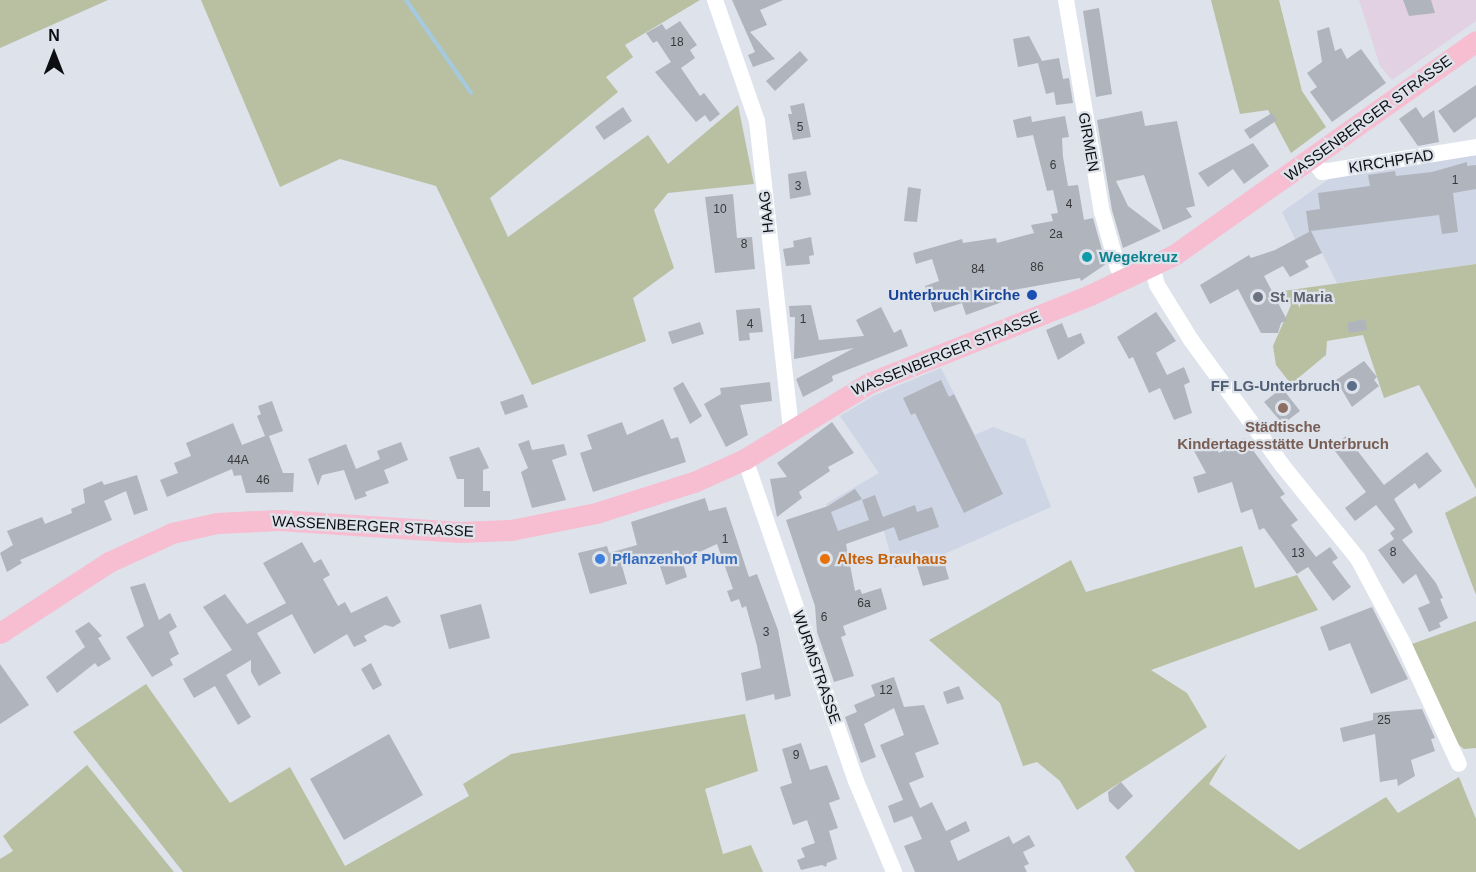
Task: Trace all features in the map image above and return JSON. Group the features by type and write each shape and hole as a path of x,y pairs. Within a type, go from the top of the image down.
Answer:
{"main road":[{"name":"WASSENBERGER STRASSE","path":"0,633 109,562 172,533 261,520 460,532 531,527 652,497 745,459 869,383 1126,280 1152,267 1312,159 1476,41"}],"street":[{"name":"HAAG","path":"715,0 757,121 791,430"},
{"name":"GIRMEN","path":"1066,0 1102,212 1118,268 1126,280"},
{"name":"KIRCHPFAD","path":"1312,159 1322,172 1476,147"},
{"path":"1152,267 1156,285 1191,340 1282,465 1358,559 1403,643 1459,764"},
{"name":"WURMSTRASSE","path":"745,459 856,781 894,872"}],"shaded area":[{"path":"1359,0 1476,0 1476,21 1392,80 1380,66"},
{"path":"1476,154 1476,264 1337,283 1315,239 1296,241 1282,212 1333,176"},
{"path":"941,368 975,435 993,427 1025,439 1051,507 942,555 894,568 884,531 850,542 834,529 826,504 879,473 840,416 873,396"}],"green space":[{"path":"0,0 108,0 0,48"},
{"path":"201,0 700,0 625,45 633,57 606,77 618,92 490,198 508,237 648,135 668,164 738,105 754,184 668,193 654,210 674,268 633,298 646,341 532,385 436,186 340,159 280,187"},
{"path":"1211,0 1279,0 1302,91 1326,127 1291,153 1268,110 1240,114"},
{"path":"1476,264 1476,489 1419,385 1384,398 1363,335 1327,341 1326,355 1291,384 1276,365 1273,346 1291,305 1283,291"},
{"path":"1476,496 1476,595 1445,513"},
{"path":"1242,546 1255,588 1297,575 1318,610 1151,670 1187,693 1207,727 1077,810 1060,781 1037,762 1023,766 1000,703 929,640 1071,560 1086,592"},
{"path":"1476,621 1476,748 1464,749 1455,742 1412,644"},
{"path":"146,684 230,803 290,767 345,866 469,796 463,784 511,754 745,714 758,771 705,789 723,854 751,845 763,872 183,872 73,732"},
{"path":"1227,754 1209,784 1299,850 1386,797 1398,813 1459,777 1476,819 1476,872 1135,872 1125,857"},
{"path":"87,765 174,872 0,872 0,859 13,851 3,836"}],"building":[{"path":"732,0 783,0 760,10 767,25 750,32 775,59 753,67 748,55 755,52"},
{"path":"1403,0 1431,0 1435,13 1409,16"},
{"path":"1099,8 1112,94 1096,97 1083,11"},
{"path":"680,21 697,45 690,50 695,58 681,68 700,96 704,93 720,114 710,122 705,115 696,122 655,72 671,62 657,41 653,43 646,33 662,24 666,30"},
{"path":"1329,27 1335,51 1341,48 1347,59 1361,49 1386,83 1332,122 1310,92 1317,87 1307,73 1322,62 1317,31"},
{"path":"1029,36 1042,61 1059,58 1063,79 1069,78 1073,103 1056,105 1054,92 1046,94 1038,63 1018,67 1013,39"},
{"path":"800,51 808,60 775,91 766,81"},
{"path":"1476,85 1476,117 1454,133 1438,111"},
{"path":"804,103 811,137 793,140 788,114 792,114 790,106"},
{"path":"623,107 632,121 604,140 595,127"},
{"path":"1416,107 1423,118 1434,110 1439,142 1418,146 1399,119"},
{"path":"1142,111 1145,126 1177,121 1195,206 1186,208 1192,217 1163,230 1144,175 1116,181 1128,206 1161,231 1123,248 1112,210 1097,120"},
{"path":"1272,113 1277,120 1250,139 1244,130"},
{"path":"1031,116 1032,122 1065,116 1069,137 1062,138 1068,186 1078,185 1084,220 1093,218 1106,264 1081,281 1080,278 1002,292 1005,301 966,315 962,303 934,312 925,286 939,281 932,259 916,264 913,253 962,239 963,243 996,238 997,243 1034,233 1031,225 1053,221 1051,214 1058,213 1053,190 1047,191 1033,135 1017,138 1013,120"},
{"path":"1253,143 1269,166 1244,184 1233,169 1208,187 1198,173"},
{"path":"1467,162 1467,166 1476,165 1476,189 1453,193 1458,232 1442,234 1439,215 1311,231 1322,253 1305,261 1309,267 1290,277 1283,266 1264,276 1287,320 1281,323 1278,333 1261,333 1238,289 1210,304 1200,285 1249,255 1251,258 1275,250 1309,232 1306,211 1320,209 1318,193 1370,186 1368,175 1395,171 1396,176 1432,172"},
{"path":"806,171 811,195 790,199 788,174"},
{"path":"908,187 921,189 917,222 904,221"},
{"path":"733,194 737,238 752,237 755,269 715,273 705,197"},
{"path":"811,237 814,255 809,256 810,264 786,266 783,249 794,247 793,241"},
{"path":"811,305 819,340 864,336 856,320 881,307 894,333 901,329 908,346 832,376 833,381 803,397 796,379 854,348 794,359 795,317 790,317 789,306"},
{"path":"760,308 763,332 749,333 750,340 739,341 736,310"},
{"path":"1156,312 1176,341 1156,353 1167,375 1184,367 1190,382 1184,385 1192,413 1174,420 1160,388 1149,393 1133,357 1129,359 1117,337"},
{"path":"1365,319 1367,330 1349,333 1347,323"},
{"path":"700,322 704,334 672,344 668,332"},
{"path":"1062,323 1068,338 1081,333 1085,343 1058,360 1046,330"},
{"name":"FF LG-Unterbruch","path":"1364,361 1377,377 1374,380 1379,386 1352,407 1336,380"},
{"path":"941,380 949,397 954,394 1003,494 964,513 915,413 911,415 903,398"},
{"path":"683,382 702,416 690,424 673,388"},
{"path":"770,382 772,401 740,405 748,435 726,447 704,404 721,394 720,388"},
{"name":"Städtische Kindertagesstätte Unterbruch","path":"1282,388 1300,411 1283,424 1264,402"},
{"path":"523,394 528,407 505,415 500,402"},
{"path":"272,401 283,431 269,436 283,473 294,473 293,492 246,493 241,475 234,476 232,469 167,497 160,480 178,473 174,463 191,456 186,443 233,423 242,445 265,436 257,416 261,414 258,406"},
{"path":"663,419 671,439 678,437 686,462 593,492 580,453 592,449 587,435 622,422 627,435"},
{"path":"832,422 854,453 828,467 830,471 799,492 802,498 777,517 770,479 787,477 777,463"},
{"path":"1346,436 1384,485 1427,452 1442,471 1419,489 1415,483 1394,499 1413,532 1402,540 1436,583 1443,598 1440,599 1448,618 1439,623 1441,627 1429,632 1418,608 1430,603 1416,574 1403,584 1378,550 1394,539 1390,533 1395,529 1376,505 1355,521 1345,508 1366,492 1332,447"},
{"path":"1212,438 1219,453 1244,438 1285,494 1280,497 1298,520 1291,525 1316,557 1330,547 1338,558 1332,562 1351,587 1333,601 1308,567 1297,574 1264,528 1259,530 1252,509 1241,513 1232,482 1198,493 1193,477 1206,473 1193,449"},
{"path":"529,440 532,450 564,444 567,455 552,460 566,500 532,508 521,472 528,468 518,444"},
{"path":"401,442 408,460 384,470 389,483 365,492 367,496 355,500 344,470 322,475 318,486 308,459 346,444 356,469 380,459 377,451"},
{"path":"479,447 489,468 483,470 483,491 490,491 490,507 464,507 464,479 457,479 449,457"},
{"path":"137,475 148,510 134,515 126,491 104,501 112,520 20,560 22,563 7,572 0,553 13,545 7,531 42,517 45,524 72,513 71,509 85,503 83,489 102,481 104,485"},
{"path":"855,489 862,499 831,512 838,531 869,520 862,500 875,495 883,517 915,505 917,512 932,507 939,527 899,541 894,527 846,544 855,591 860,589 862,594 881,588 887,609 843,626 846,635 841,637 854,676 834,682 817,632 815,606 786,520 828,506"},
{"path":"705,498 709,511 726,507 749,577 757,574 778,630 791,696 775,700 774,694 746,701 741,673 761,668 757,646 746,606 742,608 739,599 731,602 727,591 733,589 717,544 682,560 687,577 666,585 657,557 622,566 627,584 590,594 578,553 607,546 609,553 637,545 631,522"},
{"path":"302,542 314,563 321,559 330,575 323,579 338,606 345,602 351,613 387,596 401,622 393,627 385,625 364,636 367,641 354,647 347,634 314,654 292,614 257,633 281,673 259,686 251,672 251,660 226,675 251,717 238,725 215,686 194,698 183,679 232,650 203,607 225,594 247,624 286,603 263,563"},
{"path":"942,555 949,579 923,586 916,563"},
{"path":"145,583 159,620 170,613 177,627 169,632 179,654 170,659 173,665 152,677 126,637 144,626 130,587"},
{"path":"481,604 490,638 449,649 440,615"},
{"path":"1372,607 1408,679 1371,694 1350,643 1329,651 1320,627"},
{"path":"89,622 102,636 98,638 111,659 98,667 95,663 57,693 46,677 85,647 75,631"},
{"path":"371,663 382,685 373,690 361,669"},
{"path":"0,664 29,705 0,724"},
{"path":"894,677 904,707 924,705 939,744 915,753 924,777 909,783 920,808 932,802 946,831 966,821 970,831 950,841 958,861 1009,836 1013,844 1029,835 1035,846 1023,852 1029,864 1024,866 1027,872 915,872 904,846 922,839 912,816 894,823 888,806 903,800 880,745 904,735 894,708 864,724 876,757 861,763 845,717 857,712 854,705 875,696 871,685"},
{"path":"959,686 964,699 947,704 943,692"},
{"path":"1422,709 1435,738 1431,739 1435,751 1411,760 1415,776 1398,786 1397,779 1380,782 1375,734 1343,742 1340,728 1373,720 1373,713"},
{"path":"389,734 423,795 344,840 310,779"},
{"path":"801,743 810,770 827,765 840,799 829,803 838,828 829,831 837,859 827,863 826,867 822,865 801,870 797,860 805,857 801,848 815,843 807,820 793,825 780,787 792,783 782,749"},
{"path":"1121,782 1133,796 1118,810 1109,801 1108,792"}],"waterway":[{"path":"406,0 471,93"}],"place":[{"name":"Wegekreuz","path":"1087,257"},
{"name":"Unterbruch Kirche","path":"1032,295"},
{"name":"St. Maria","path":"1258,297"},
{"name":"FF LG-Unterbruch","path":"1352,386"},
{"name":"Städtische Kindertagesstätte Unterbruch","path":"1283,408"},
{"name":"Pflanzenhof Plum","path":"600,559"},
{"name":"Altes Brauhaus","path":"825,559"}]}
